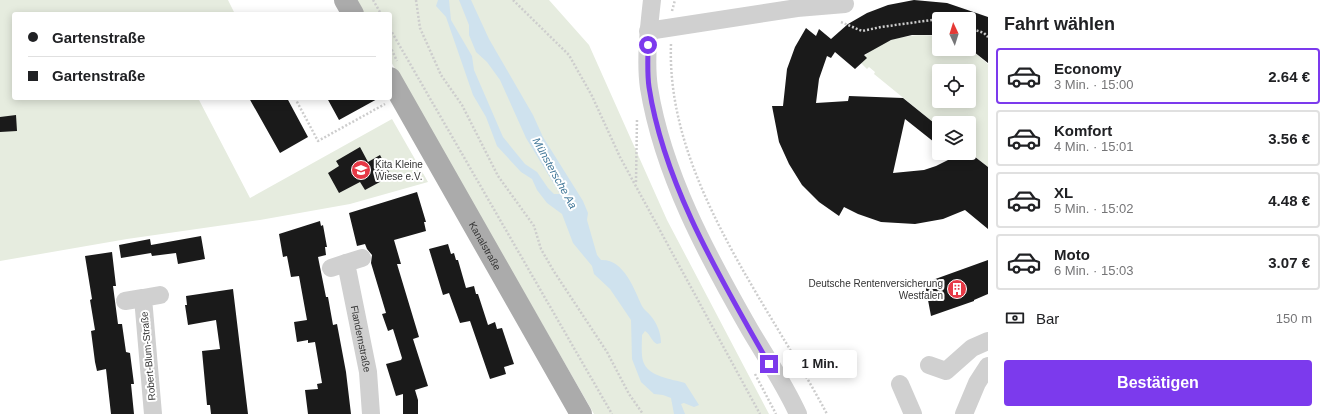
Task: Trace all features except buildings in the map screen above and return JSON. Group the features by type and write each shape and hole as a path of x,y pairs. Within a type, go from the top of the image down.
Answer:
{"main road":[{"path":"345,0 352,12"},
{"name":"Kanalstraße","path":"392,82 581,414"}],"street":[{"path":"652,0 648,31 649,86 659,134 694,224 748,328 798,414"},
{"path":"648,31 797,8 845,4"},
{"name":"Flandernstraße","path":"346,263 368,372 371,414"},
{"name":"Robert-Blum-Straße","path":"143,298 153,414"},
{"path":"930,364 946,371 972,348 988,341"},
{"path":"964,414 977,382 988,366"},
{"path":"900,384 913,414"}],"path":[{"path":"373,0 380,12"},
{"path":"416,0 420,28 441,75 462,105 498,176 534,226 541,249 553,270 607,352 630,394 644,414"},
{"path":"513,0 569,55 592,96 620,157 636,182 657,226 760,414"},
{"path":"675,0 672,27 672,87 680,125 692,164 707,199 749,282 804,372 827,414"},
{"path":"834,18 862,32 881,27 932,20"},
{"path":"976,30 984,33 988,37"},
{"path":"392,33 612,414"},
{"path":"296,100 318,141 387,102"},
{"path":"636,182 638,113"}],"shaded area":[{"path":"0,0 228,0 234,12 12,12 12,100 199,100 250,198 392,119 428,182 350,204 260,220 127,239 0,261"},
{"path":"356,0 549,0 589,45 667,220 769,414 594,414 392,63 392,12 363,12"},
{"path":"932,36 932,56 976,56 976,54 988,64 988,167 976,158 976,116 932,116 932,121 874,74 875,72 869,67 867,69 860,62 867,54 884,43 894,39"}],"water":[{"name":"Münstersche Aa","path":"438,0 449,0 451,20 472,56 474,70 503,137 525,164 537,172 554,194 560,194 526,138 500,80 487,62 476,52 469,35 469,25 459,0 471,0 489,39 533,115 543,137 583,201 588,213 587,220 597,255 601,260 616,264 622,270 632,284 643,307 657,325 661,343 655,343 645,331 642,335 643,361 650,371 655,374 685,383 699,405 694,407 684,403 681,404 685,414 674,414 671,398 654,394 641,382 632,359 631,320 610,289 594,274 592,266 573,243 562,214 547,203 537,190 532,179 521,172 497,146 486,117 473,95 446,17 436,6"}],"place":[{"name":"Kita Kleine Wiese e.V.","path":"361,170"},
{"name":"Deutsche Rentenversicherung Westfalen","path":"957,289"}],"route":[{"path":"648,45 649,86 659,134 673,173 694,224 748,328 769,364"}]}
